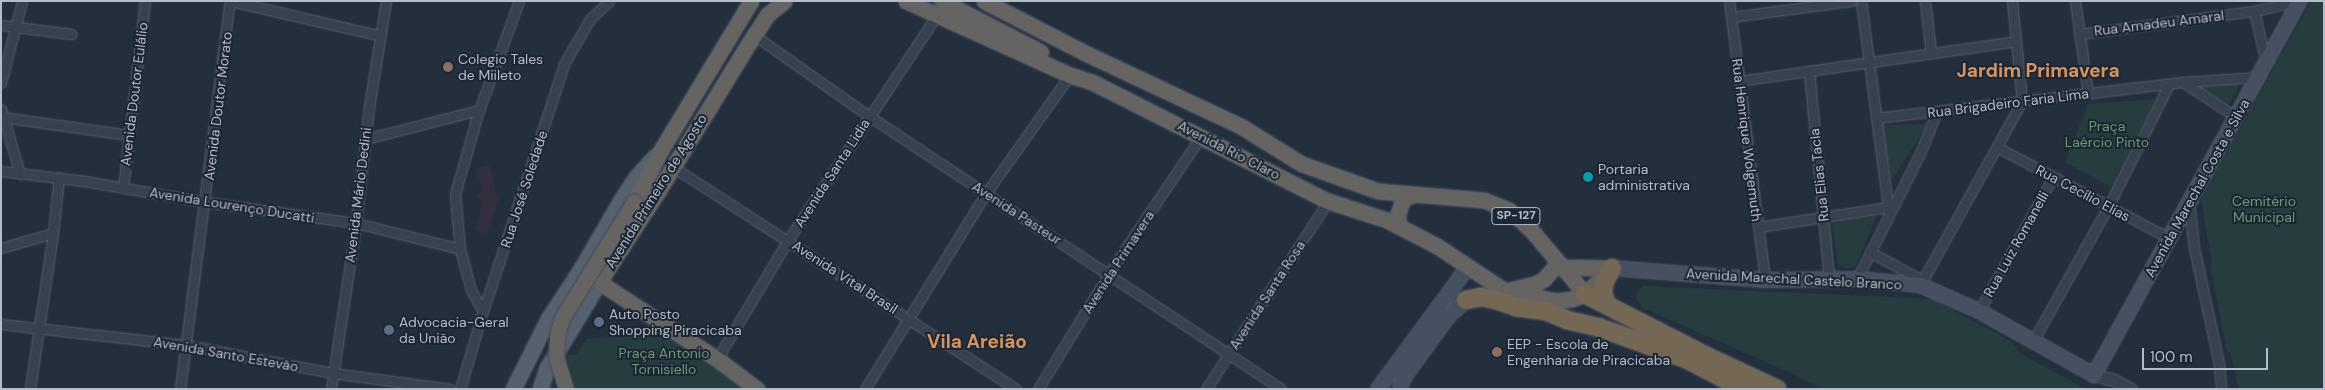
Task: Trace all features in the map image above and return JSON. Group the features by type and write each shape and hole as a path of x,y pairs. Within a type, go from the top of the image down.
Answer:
{"highway":[{"name":"Avenida Primeiro de Agosto","path":"730,34 745,1"},
{"name":"Avenida Primeiro de Agosto","path":"661,150 751,1"},
{"name":"Avenida Primeiro de Agosto","path":"599,282 767,15 784,1"},
{"name":"Avenida Rio Claro","path":"906,1 940,8 1070,75 1094,83 1328,201 1398,226 1437,246 1505,291 1546,311"},
{"name":"Avenida Rio Claro","path":"984,1 1076,48 1242,127 1302,164 1378,191 1457,196 1484,200 1509,210 1532,231 1585,294"},
{"path":"940,8 1053,58 1094,83"},
{"path":"566,389 556,356 557,335 562,318 634,202 661,150"},
{"path":"1398,226 1398,214 1402,202 1406,197 1414,194"},
{"path":"1466,300 1485,293 1505,291 1540,282 1560,265 1612,268"},
{"path":"1505,291 1558,301 1572,299 1585,294 1612,268"},
{"path":"1606,305 1603,294 1604,283 1612,268"},
{"path":"599,282 717,359 757,388"},
{"name":"SP-127","path":"1585,294 1778,389"},
{"path":"1466,300 1481,298 1516,307 1546,311 1567,320 1640,341 1686,359 1744,389"}],"main road":[{"name":"Avenida Marechal Costa e Silva","path":"2094,375 2258,77 2294,2"},
{"name":"Avenida Primeiro de Agosto","path":"513,389 548,319 582,268 621,200 636,177 661,150"},
{"path":"1378,389 1468,267"},
{"name":"Avenida Marechal Castelo Branco","path":"1612,268 1765,280 1857,279 1921,283 1979,311 2094,375"},
{"name":"Avenida Primeiro de Agosto","path":"540,389 547,368 599,282"},
{"path":"1400,389 1403,379 1448,317 1466,300"}],"street":[{"path":"1,83 22,1"},
{"name":"Avenida Doutor Eulálio","path":"123,188 146,1"},
{"path":"231,1 382,36"},
{"name":"Avenida Doutor Morato","path":"180,389 231,1"},
{"name":"Avenida Mário Dedini","path":"331,389 386,1"},
{"path":"483,311 472,290 460,249 455,194 479,110 519,1"},
{"name":"Rua José Soledade","path":"460,389 483,311 565,62 590,19 609,1"},
{"name":"Rua Henrique Wolgemuth","path":"1729,1 1765,280"},
{"path":"1731,17 1851,1"},
{"path":"1861,1 1889,210"},
{"path":"1925,1 1931,53"},
{"path":"1921,283 2022,101 2012,1"},
{"path":"2075,1 2088,93"},
{"name":"Rua Amadeu Amaral","path":"2079,34 2254,11 2294,2"},
{"name":"Avenida Santa Lidia","path":"717,359 788,240 940,8"},
{"path":"2254,11 2266,62"},
{"path":"1,25 71,34"},
{"name":"Avenida Pasteur","path":"754,35 869,116 1281,389"},
{"path":"1739,81 2016,41"},
{"name":"Rua Elias Tacla","path":"1809,71 1830,280"},
{"path":"865,389 986,193 1070,75"},
{"name":"Rua Brigadeiro Faria Lima","path":"1876,118 2183,82 2258,77"},
{"path":"2183,82 2236,117"},
{"path":"2033,341 2109,206 2169,84"},
{"path":"1,109 20,174"},
{"path":"365,140 479,110"},
{"path":"1857,279 1889,210 1921,151 1937,111"},
{"path":"2,117 129,134"},
{"name":"Avenida Primavera","path":"1038,389 1109,274 1200,136"},
{"name":"Rua Cecílio Elias","path":"1997,147 2169,238"},
{"name":"Avenida Vital Brasil","path":"673,167 1016,389"},
{"name":"Avenida Lourenço Ducatti","path":"1,172 59,177 206,202 356,223 460,249"},
{"path":"30,389 54,233 59,177"},
{"name":"Rua Luiz Romanelli","path":"1979,311 2054,177"},
{"name":"Avenida Santa Rosa","path":"1206,389 1328,201"},
{"path":"2189,202 2194,248 2219,364 2222,389"},
{"path":"1758,226 1889,210"},
{"path":"1,248 54,233"},
{"name":"Avenida Marechal Castelo Branco","path":"1870,252 1921,283"},
{"name":"Avenida Santo Estevão","path":"1,324 186,345 333,373 450,389"},
{"name":"Avenida Marechal Castelo Branco","path":"2094,375 2114,380 2131,389"}],"shaded area":[{"path":"489,165 498,200 487,235 475,230 482,204 477,196 482,190 475,169"}],"green space":[{"name":"Cemitério Municipal","path":"2311,1 2324,1 2324,389 2239,389 2230,352 2227,352 2210,264 2212,263 2201,199"},
{"path":"2241,82 2229,105 2199,87 2219,84"},
{"name":"Praça Laércio Pinto","path":"2155,99 2111,187 2065,162 2088,104"},
{"path":"1928,124 1891,181 1883,125"},
{"path":"1877,216 1855,267 1845,268 1838,264 1832,222"},
{"path":"1642,286 1933,299 2012,342 2021,354 2086,389 1821,389 1791,373 1643,308 1635,298"},
{"name":"Praça Antonio Tornisiello","path":"675,332 758,389 566,389 557,355 576,355 586,339"}],"place":[{"name":"Colegio Tales de Miileto","path":"448,67"},
{"name":"Portaria administrativa","path":"1588,177"},
{"name":"Auto Posto Shopping Piracicaba","path":"599,322"},
{"name":"Advocacia-Geral da União","path":"389,330"},
{"name":"EEP - Escola de Engenharia de Piracicaba","path":"1497,352"}],"district":[{"name":"Jardim Primavera","path":"2038,71"},
{"name":"Vila Areião","path":"977,342"}]}
